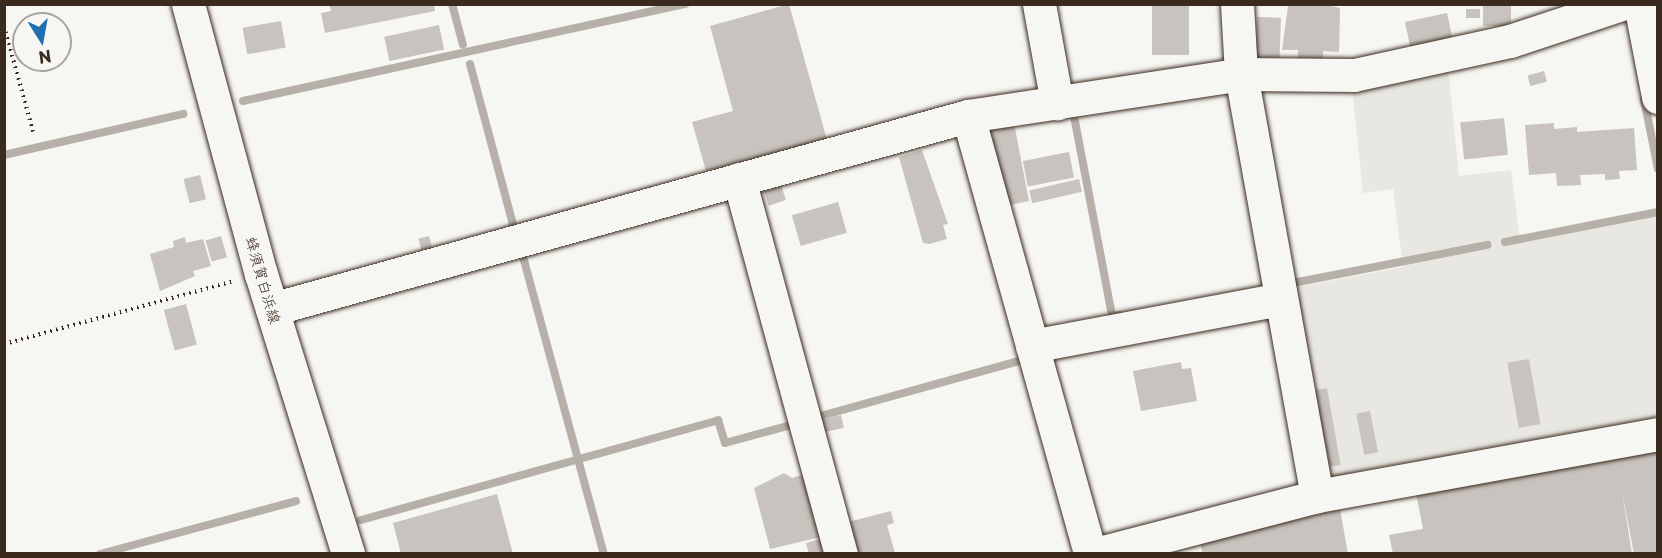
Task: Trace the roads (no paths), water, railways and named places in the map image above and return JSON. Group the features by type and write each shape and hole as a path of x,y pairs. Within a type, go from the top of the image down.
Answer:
{"street":[{"name":"蜂須賀白浜線","path":"188,4 261,274 348,554"},
{"path":"1039,4 1057,103"},
{"path":"1237,4 1241,74 1317,496"},
{"path":"272,309 968,116 1241,74 1354,75 1510,41 1622,4"},
{"path":"1640,4 1658,97"},
{"path":"968,116 1089,554"},
{"path":"739,179 841,554"},
{"path":"1032,346 1280,299"},
{"path":"1095,554 1317,496 1658,434"}],"waterway":[{"path":"452,4 463,45"},
{"path":"243,101 686,4"},
{"path":"470,64 514,228"},
{"path":"1644,99 1658,169"},
{"path":"4,155 183,114"},
{"path":"1074,116 1112,316 1120,315"},
{"path":"1505,242 1658,212"},
{"path":"1293,283 1487,245"},
{"path":"522,253 604,554"},
{"path":"817,417 1023,360"},
{"path":"361,520 718,420 725,443 795,424"},
{"path":"100,554 296,501"}]}
